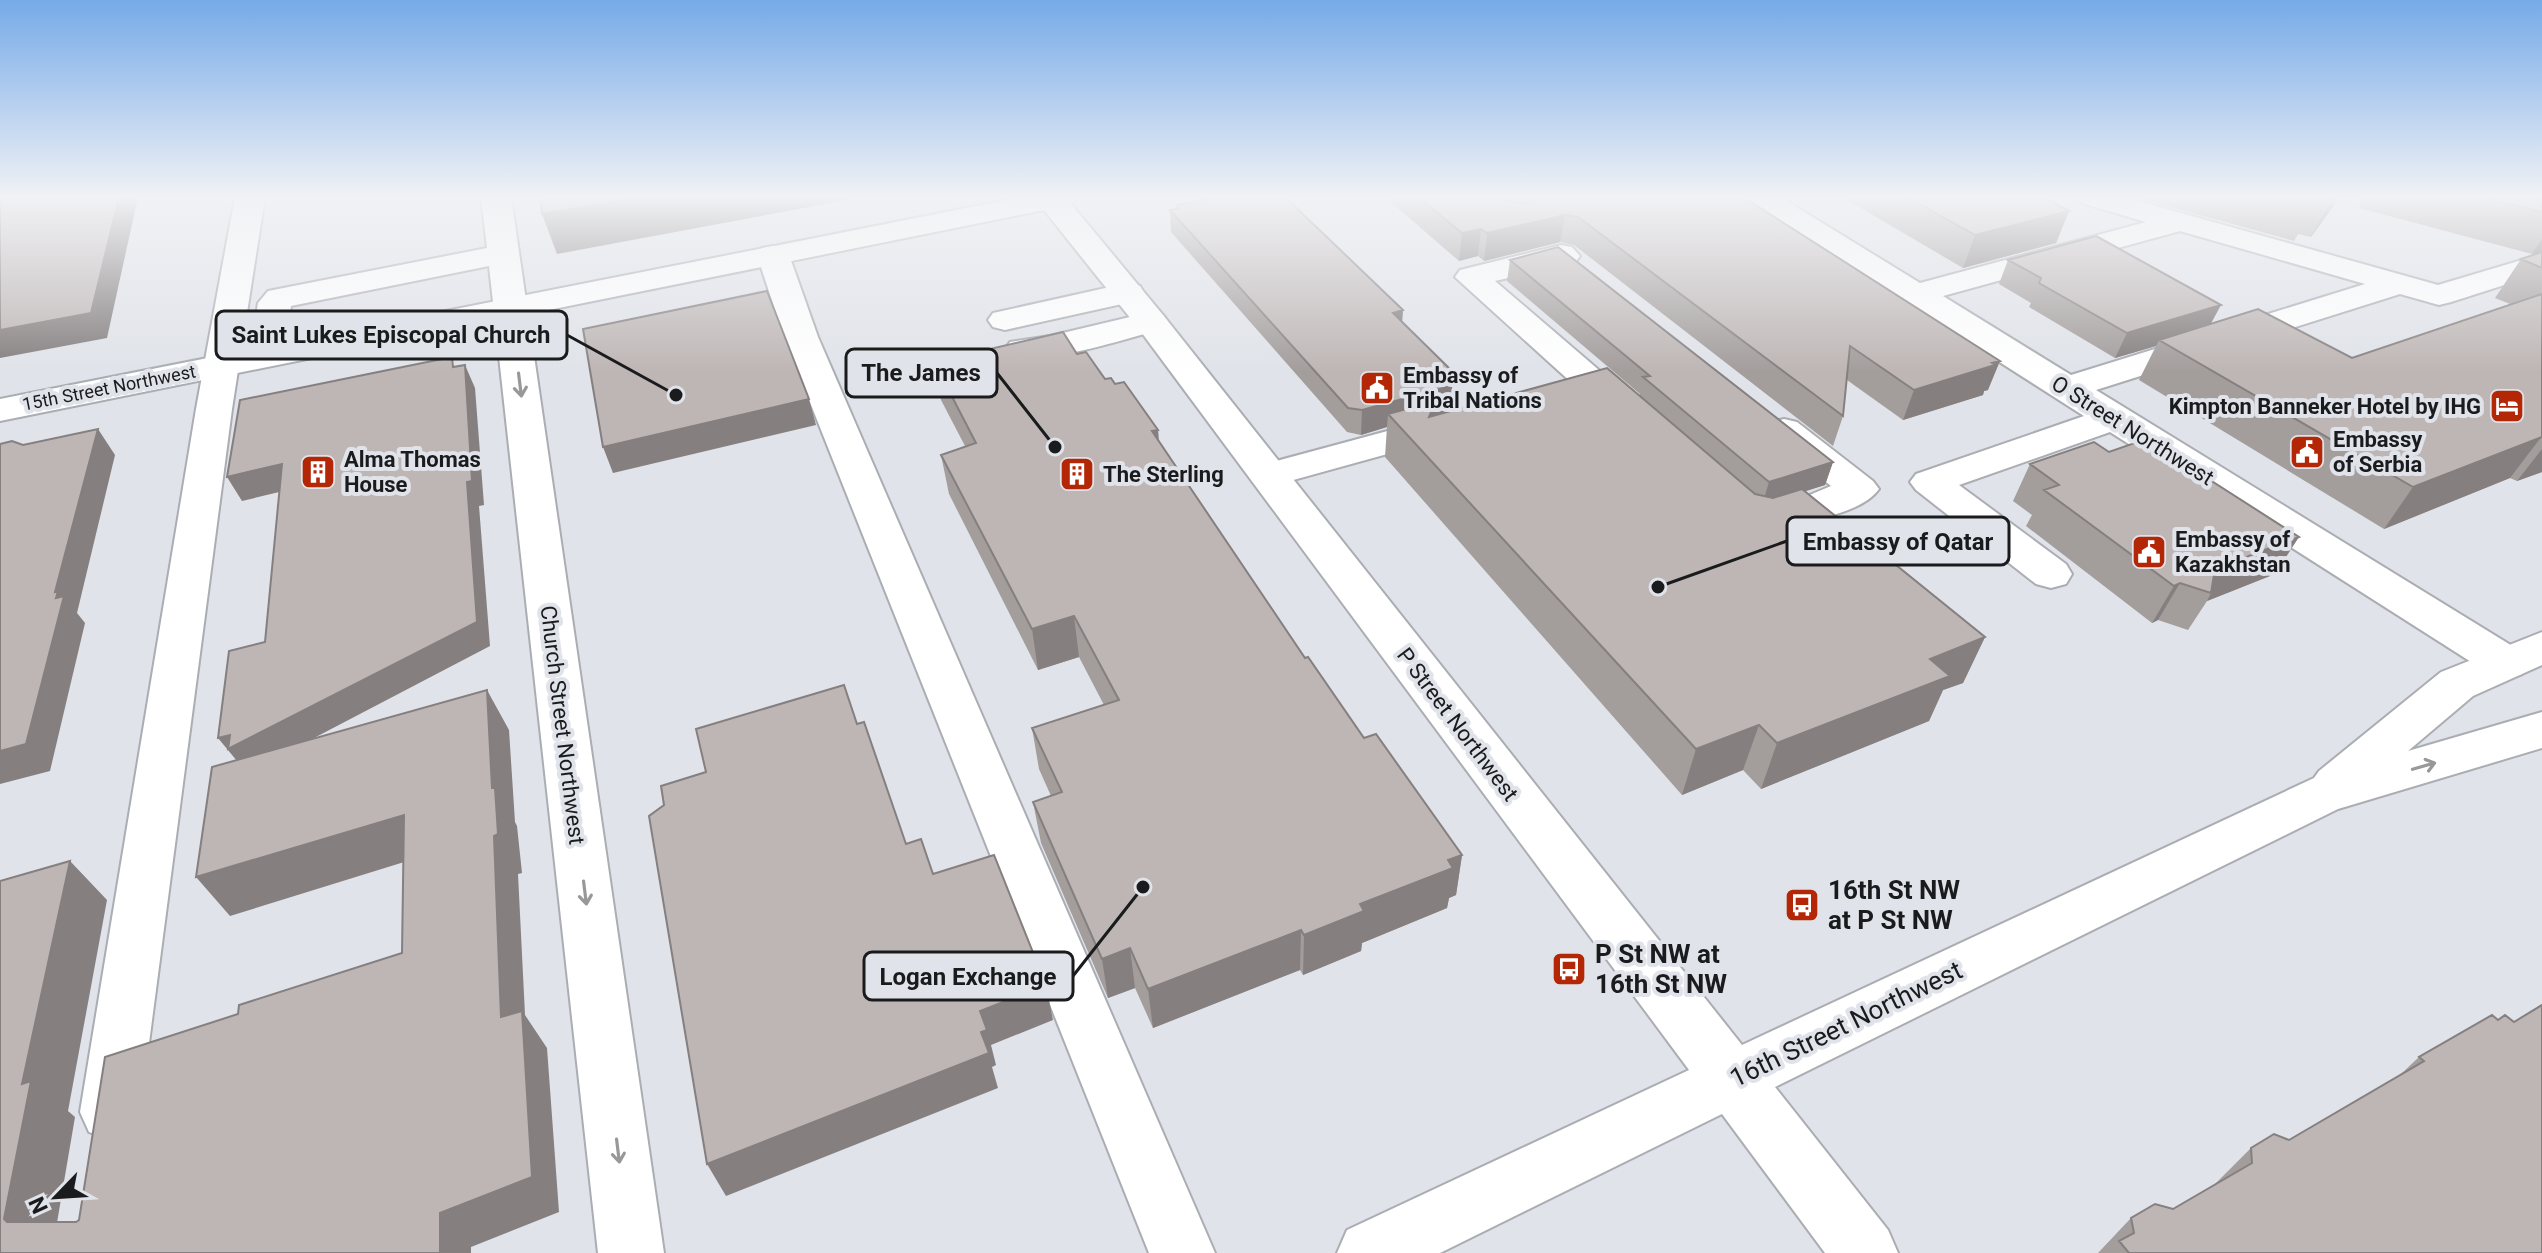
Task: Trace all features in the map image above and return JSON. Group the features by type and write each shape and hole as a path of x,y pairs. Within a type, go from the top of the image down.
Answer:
{"main road":[{"path":"102,1159 245,361 248,255"},
{"path":"245,361 274,303 280,298 496,255"},
{"name":"Church Street Northwest","path":"503,255 631,1253"},
{"name":"15th Street Northwest","path":"0,410 771,255"},
{"path":"773,255 801,337 1182,1253"},
{"name":"P Street Northwest","path":"1099,255 1865,1253"},
{"path":"1555,255 1471,277 1653,436"},
{"path":"1563,255 1586,273"},
{"name":"O Street Northwest","path":"1853,255 2115,418 2524,655"},
{"path":"1915,294 2057,255"},
{"path":"2295,255 2439,295 2542,263"},
{"path":"2066,388 2396,285"},
{"path":"1014,334 1050,346 1139,307"},
{"path":"1549,397 1595,385"},
{"path":"1760,411 1859,489 1813,518"},
{"path":"1268,475 1474,418"},
{"path":"2051,574 1930,482 2115,418"},
{"name":"16th Street Northwest","path":"2322,795 2457,684 2524,655 2542,622"},
{"name":"16th Street Northwest","path":"1370,1253 2322,795 2542,730"}],"building":[{"path":"0,255 105,255 91,313 0,330"},
{"path":"1211,255 1346,255 1403,310 1393,313 1454,373 1447,387 1362,410 1348,408"},
{"path":"1527,255 1569,255 1833,462 1769,482 1643,377 1650,376 1510,260"},
{"path":"1629,255 1835,255 2000,361 1914,390 1850,346 1843,416"},
{"path":"2025,255 2131,255 2221,305 2127,333 2039,283 2041,278 2008,260"},
{"path":"2542,255 2542,268 2521,259"},
{"path":"767,291 809,399 603,447 583,329"},
{"path":"2542,294 2542,437 2413,487 2159,340 2258,309 2352,358"},
{"path":"1063,332 1077,354 1086,352 1105,379 1111,378 1115,384 1124,382 1158,430 1152,431 1305,658 1308,657 1364,738 1376,734 1462,855 1448,860 1453,868 1360,904 1364,911 1304,935 1301,930 1148,989 1130,948 1102,959 1033,802 1062,792 1032,728 1119,700 1074,616 1032,629 941,455 976,443 934,362"},
{"path":"452,357 453,367 465,365 472,481 467,482 477,622 228,749 230,735 218,738 229,651 265,642 282,464 227,477 240,400"},
{"path":"1607,368 1755,494 1773,498 1802,489 1985,637 1930,659 1950,676 1777,743 1759,725 1696,749 1388,414 1436,401 1429,417"},
{"path":"98,429 55,592 58,591 56,598 64,596 26,744 0,751 0,444 12,441 23,445"},
{"path":"2146,439 2299,537 2215,569 2211,593 2180,583 2174,586 2044,490 2059,485 2030,464 2094,442 2109,452"},
{"path":"844,685 857,724 864,722 906,844 921,839 933,874 994,855 1046,985 980,1011 987,1030 981,1032 989,1053 707,1164 649,816 664,805 661,786 706,772 696,729"},
{"path":"487,690 492,788 495,788 498,834 494,836 501,1017 522,1011 532,1177 440,1213 440,1253 0,1253 0,881 70,861 22,1084 31,1081 4,1219 7,1222 76,1222 79,1220 105,1057 238,1014 239,1005 402,953 404,815 196,877 212,767"},
{"path":"2542,1005 2542,1253 2129,1253 2119,1241 2134,1233 2131,1218 2155,1204 2173,1209 2252,1163 2251,1148 2274,1134 2289,1140 2424,1061 2419,1057 2492,1015 2498,1020 2505,1015 2514,1022"}],"place":[{"name":"Embassy of Tribal Nations","path":"1377,388"},
{"name":"Saint Lukes Episcopal Church","path":"676,395"},
{"name":"Kimpton Banneker Hotel by IHG","path":"2507,406"},
{"name":"The James","path":"1055,447"},
{"name":"Embassy of Serbia","path":"2307,452"},
{"name":"Alma Thomas House","path":"318,472"},
{"name":"The Sterling","path":"1077,474"},
{"name":"Embassy of Kazakhstan","path":"2149,552"},
{"name":"Embassy of Qatar","path":"1658,587"},
{"name":"Logan Exchange","path":"1143,887"},
{"name":"16th St NW at P St NW","path":"1802,905"},
{"name":"P St NW at 16th St NW","path":"1569,969"}]}
